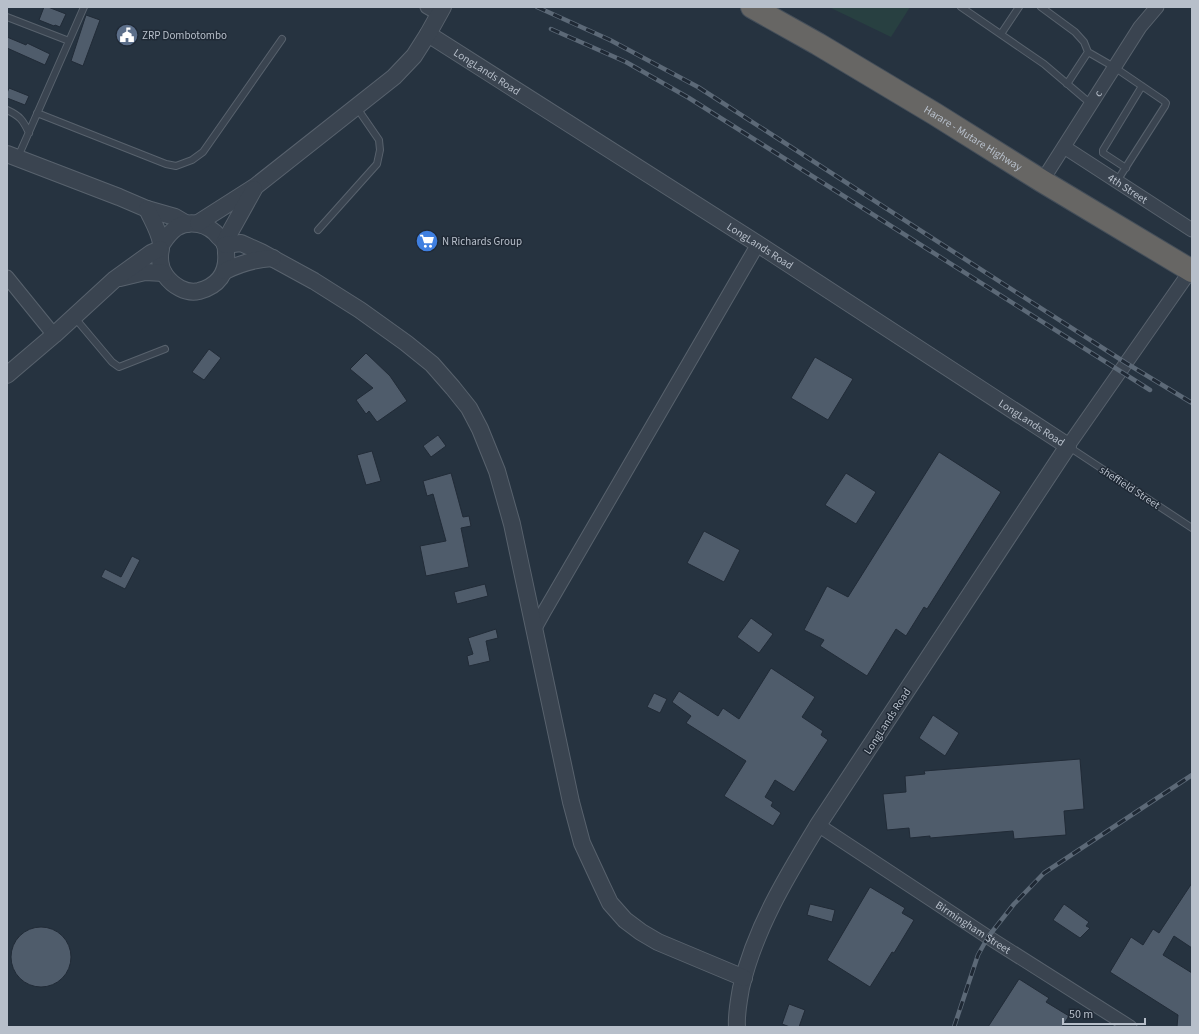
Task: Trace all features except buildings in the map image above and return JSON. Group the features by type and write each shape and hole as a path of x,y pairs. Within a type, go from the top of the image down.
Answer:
{"highway":[{"name":"Harare - Mutare Highway","path":"752,7 818,44 935,114 1042,181 1192,271"}],"street":[{"name":"c","path":"1042,181 1140,27 1156,7"},
{"path":"7,376 115,279 161,247 168,235 176,228 192,224 256,186 399,72 414,56 428,34 436,9"},
{"name":"LongLands Road","path":"428,34 758,244 1068,446 818,825 789,873 752,949 738,1001 737,1027"},
{"name":"4th Street","path":"1064,147 1192,230"},
{"path":"12,156 147,209 192,224 207,226 216,232 224,244 227,261 225,271 218,282 207,288 195,291 182,290 171,283 164,273 160,261 161,247 156,227 147,209"},
{"path":"224,244 256,186"},
{"path":"224,244 241,243 261,252 314,281 360,310 406,343 432,364 469,408 480,429 497,472 512,524 571,802 580,836 610,903 624,920 658,942 744,978"},
{"path":"534,630 758,244"},
{"path":"225,271 239,264 259,259 273,258"},
{"path":"1068,446 1192,271"},
{"path":"115,279 145,272 164,273"},
{"path":"7,277 54,335"},
{"name":"Birmingham Street","path":"818,825 988,937 1130,1027"}],"lane":[{"path":"12,156 29,133 84,7"},
{"path":"961,7 1044,64 1091,104"},
{"path":"1001,34 1019,7"},
{"path":"1041,7 1075,32 1084,42 1088,52 1114,67 1166,103 1118,181"},
{"path":"7,17 69,41"},
{"path":"37,113 166,164 176,166 192,160 203,152 282,39"},
{"path":"1067,84 1088,52"},
{"path":"1126,168 1103,153 1103,150 1142,86"},
{"path":"318,230 377,164 380,150 379,140 356,107"},
{"path":"7,110 16,114 23,120 29,133"},
{"path":"74,317 112,362 119,367 165,349"},
{"name":"sheffield Street","path":"1068,446 1117,480 1192,528"}],"green space":[{"path":"829,7 910,7 891,37"}],"railway":[{"path":"537,7 610,40 698,87 1126,363 1192,403"},
{"path":"551,29 626,62 689,98 1150,390"},
{"path":"954,1027 978,955 988,937 1014,904 1044,873 1192,775"}],"place":[{"name":"ZRP Dombotombo","path":"127,35"},
{"name":"N Richards Group","path":"427,241"}]}
